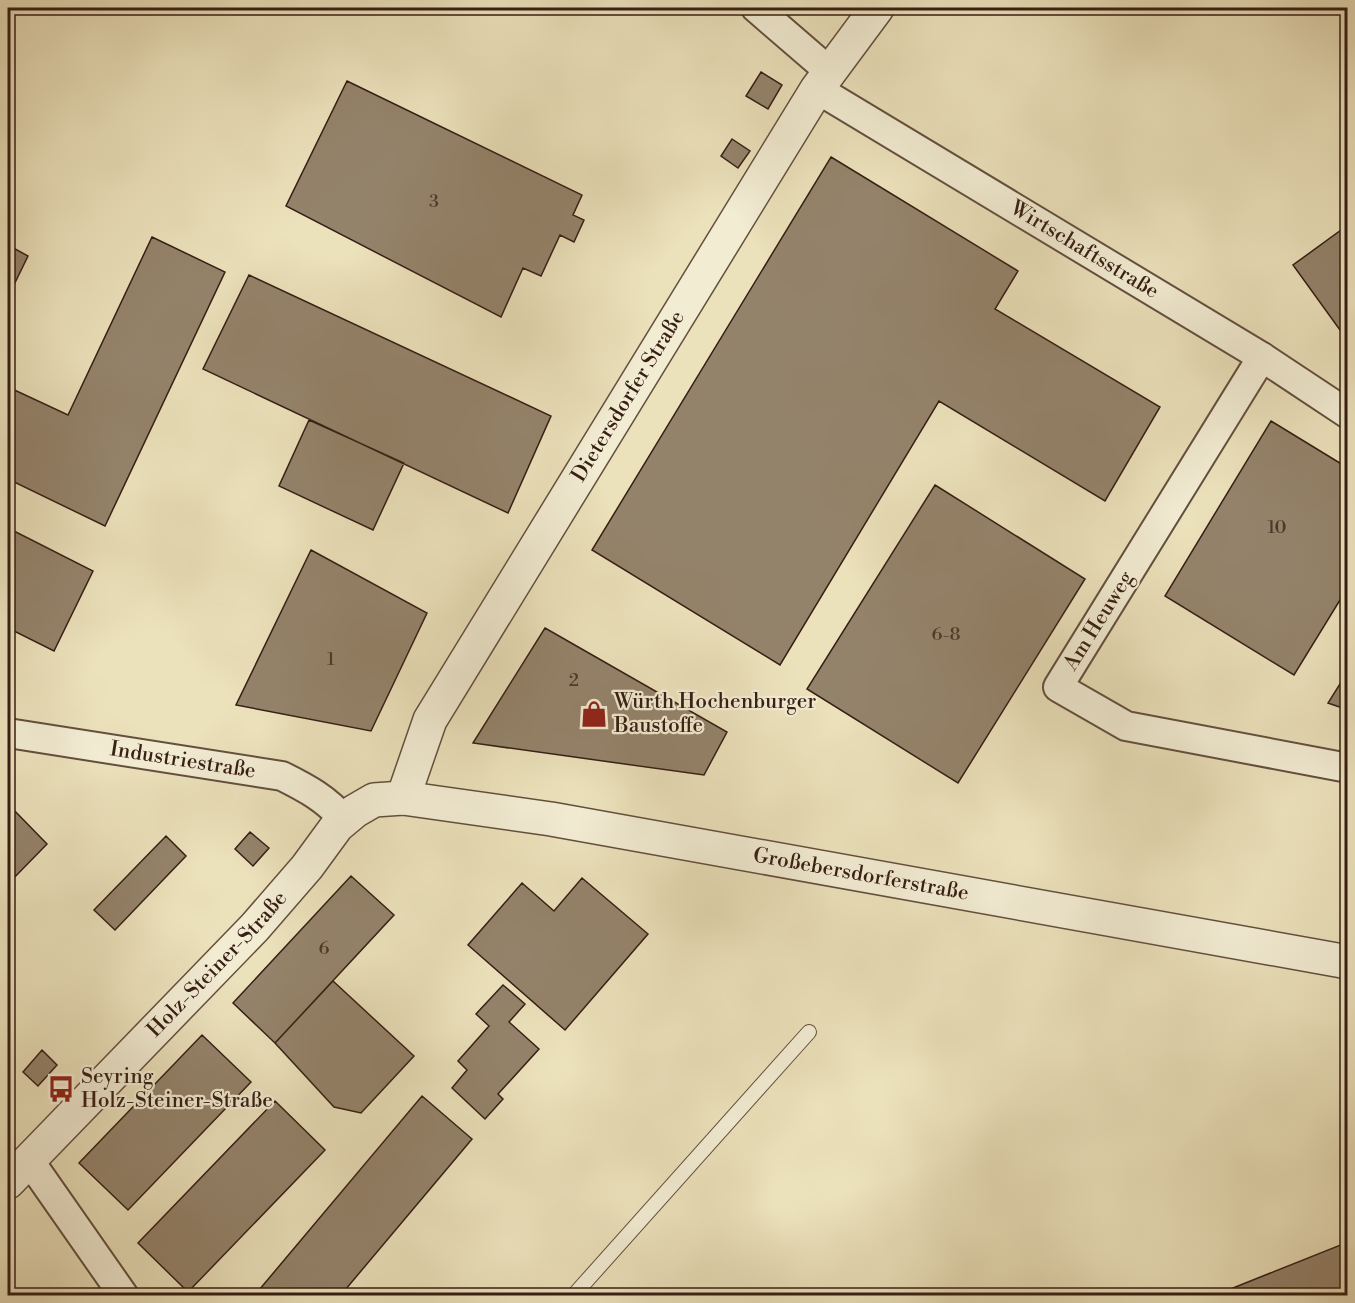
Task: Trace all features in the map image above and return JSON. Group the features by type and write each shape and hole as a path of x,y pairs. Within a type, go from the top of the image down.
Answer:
{"street":[{"name":"Wirtschaftsstraße","path":"756,8 823,80 1262,357 1347,414"},
{"name":"Dietersdorfer Straße","path":"389,799 430,720 823,80 877,8"},
{"name":"Am Heuweg","path":"1262,357 1058,687 1126,726 1347,768"},
{"name":"Industriestraße","path":"8,733 282,776 309,790 334,808 344,819"},
{"name":"Holz-Steiner-Straße","path":"18,1171 255,927 344,819 389,799"},
{"name":"Großebersdorferstraße","path":"389,799 639,834 1347,962"},
{"path":"18,1171 124,1296"}],"lane":[{"path":"573,1296 809,1032"}],"building":[{"path":"761,72 782,85 768,109 746,96"},
{"path":"347,81 582,195 573,215 584,220 574,242 560,235 541,276 523,268 501,317 286,206"},
{"path":"732,139 750,151 738,168 721,156"},
{"path":"831,157 1018,271 995,309 1160,407 1105,501 939,401 780,665 592,550"},
{"path":"1348,225 1348,335 1345,337 1293,265"},
{"path":"152,237 225,272 105,526 8,479 8,387 68,415"},
{"path":"8,245 28,256 8,297"},
{"path":"249,275 551,416 508,513 203,369"},
{"path":"309,420 404,463 373,530 279,486"},
{"path":"1271,421 1348,468 1348,587 1294,675 1165,596"},
{"path":"935,485 1085,579 958,783 807,689"},
{"path":"8,528 93,571 54,651 8,628"},
{"path":"311,550 427,613 371,731 236,705"},
{"path":"545,628 727,732 704,775 473,743"},
{"path":"1348,671 1348,710 1328,703"},
{"path":"8,804 47,844 8,884"},
{"path":"250,832 269,848 253,866 235,849"},
{"path":"166,836 186,856 115,930 94,910"},
{"path":"351,876 394,915 275,1043 233,1003"},
{"path":"582,878 648,934 565,1030 468,945 522,883 554,911"},
{"path":"333,981 414,1056 361,1113 334,1107 275,1043"},
{"path":"503,985 525,1004 509,1022 539,1049 498,1094 503,1099 485,1119 452,1088 467,1070 458,1061 489,1026 476,1014"},
{"path":"202,1035 251,1082 128,1210 79,1163"},
{"path":"42,1050 57,1065 38,1086 23,1072"},
{"path":"422,1096 472,1139 340,1296 254,1296"},
{"path":"275,1101 325,1150 188,1292 138,1243"},
{"path":"1348,1242 1348,1296 1213,1296"}],"place":[{"name":"Würth Hochenburger Baustoffe","path":"594,714"},
{"name":"Seyring Holz-Steiner-Straße","path":"61,1089"}]}
